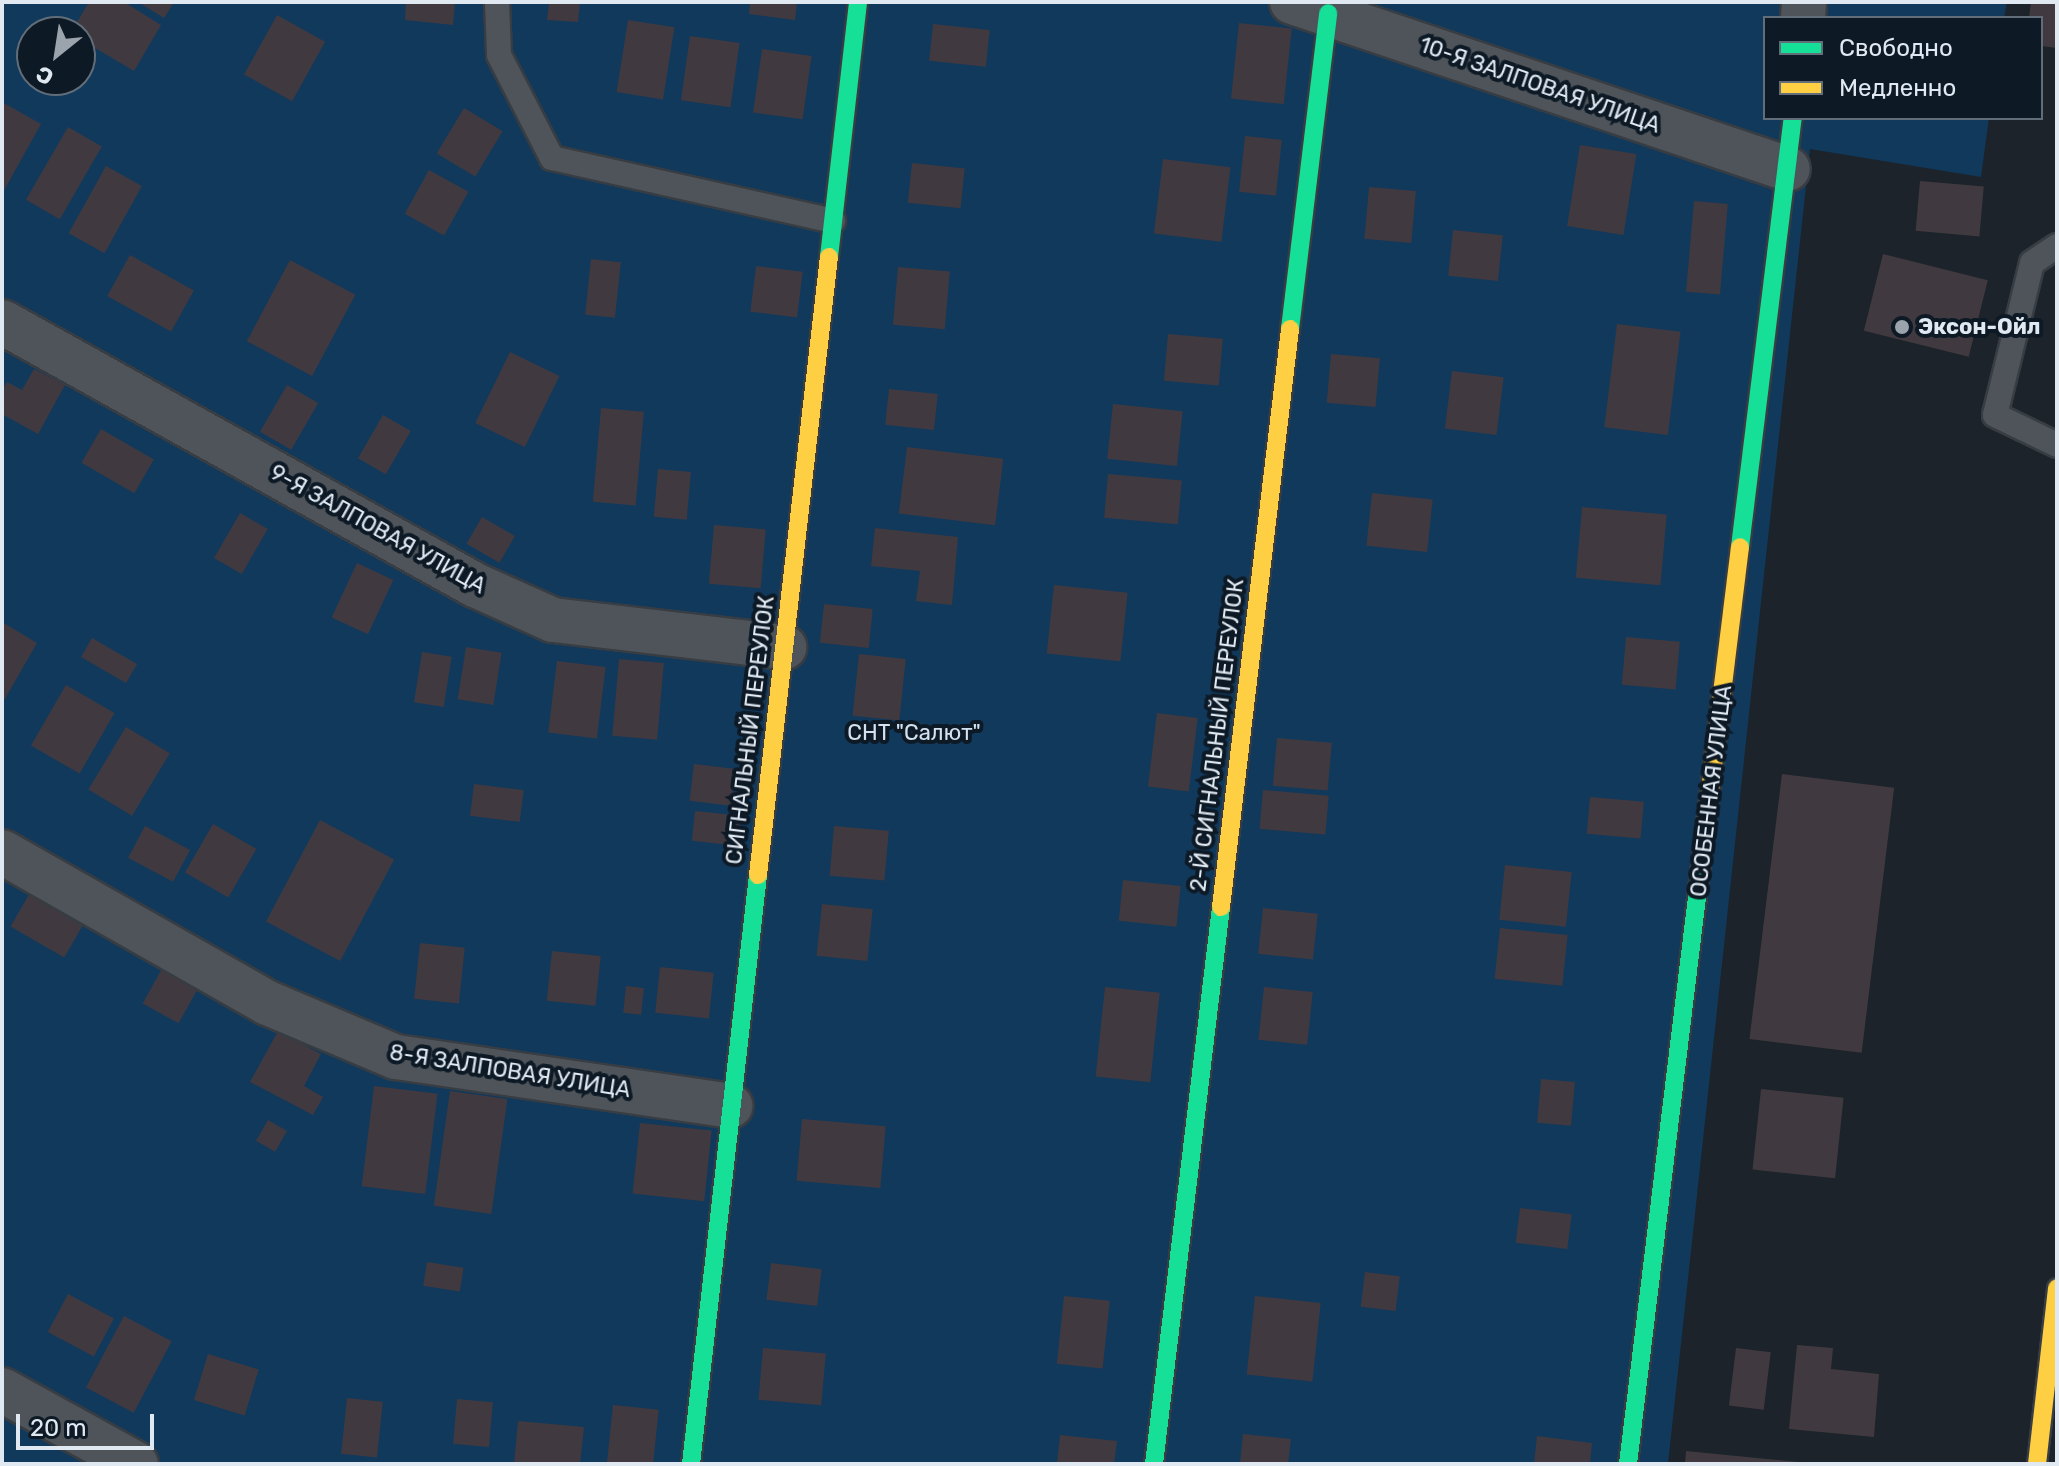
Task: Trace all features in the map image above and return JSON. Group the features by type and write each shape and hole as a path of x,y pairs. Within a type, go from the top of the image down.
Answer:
{"street":[{"name":"СИГНАЛЬНЫЙ ПЕРЕУЛОК","path":"691,1464 858,2"},
{"name":"10-Я ЗАЛПОВАЯ УЛИЦА","path":"1310,7 1788,169"},
{"name":"2-Й СИГНАЛЬНЫЙ ПЕРЕУЛОК","path":"1154,1464 1310,7"},
{"name":"ОСОБЕННАЯ УЛИЦА","path":"1628,1464 1793,120"},
{"name":"9-Я ЗАЛПОВАЯ УЛИЦА","path":"2,322 475,585 553,620 784,647"},
{"name":"8-Я ЗАЛПОВАЯ УЛИЦА","path":"2,852 268,1003 396,1057 730,1106"},
{"path":"2037,1464 2057,1288"},
{"path":"2,1390 136,1464"}],"lane":[{"path":"497,2 499,55 552,158 833,221"},
{"path":"2057,246 2032,263 1995,415 2057,445"}],"green space":[{"name":"СНТ \"Салют\"","path":"2,2 2007,2 2004,16 1763,16 1763,120 1989,120 1981,177 1810,149 1668,1464 2,1464"}],"building":[{"path":"89,2 124,2 161,25 134,71 96,48 96,16 81,16"},
{"path":"138,2 174,2 164,18"},
{"path":"406,2 455,2 453,25 405,20"},
{"path":"549,2 580,2 578,22 547,20"},
{"path":"750,2 797,2 795,20 749,14"},
{"path":"2031,2 2057,2 2057,48 2043,46 2043,16 2029,16"},
{"path":"277,15 325,42 292,101 244,74"},
{"path":"628,20 674,27 663,99 617,92"},
{"path":"1239,23 1292,29 1284,104 1231,99"},
{"path":"933,24 990,30 986,67 929,61"},
{"path":"690,36 740,43 730,107 681,100"},
{"path":"762,49 812,56 803,119 753,112"},
{"path":"2,102 41,124 2,194"},
{"path":"464,108 503,131 475,177 437,153"},
{"path":"68,127 102,146 60,219 26,200"},
{"path":"1245,136 1282,140 1276,196 1239,192"},
{"path":"1580,145 1636,154 1623,235 1567,226"},
{"path":"1163,159 1230,167 1221,242 1154,233"},
{"path":"912,163 965,169 961,208 908,203"},
{"path":"106,166 142,186 105,253 69,233"},
{"path":"429,170 468,192 444,236 405,214"},
{"path":"1920,181 1984,187 1979,236 1916,231"},
{"path":"1369,187 1416,191 1411,243 1364,239"},
{"path":"1694,201 1728,204 1720,295 1686,292"},
{"path":"1453,230 1503,235 1498,281 1448,276"},
{"path":"1883,254 1988,280 1969,357 1864,331"},
{"path":"130,255 194,290 171,331 107,296"},
{"path":"591,259 621,262 615,318 585,315"},
{"path":"290,260 355,295 312,376 247,341"},
{"path":"756,266 803,272 797,317 750,312"},
{"path":"898,267 950,272 945,329 893,325"},
{"path":"1617,324 1681,332 1668,435 1604,427"},
{"path":"1168,334 1223,339 1219,386 1164,381"},
{"path":"510,352 559,376 525,447 475,423"},
{"path":"1331,354 1380,358 1376,407 1327,403"},
{"path":"34,369 65,385 38,434 2,414 2,390 7,382 22,390"},
{"path":"1452,371 1504,377 1497,435 1445,429"},
{"path":"287,385 318,403 291,450 260,432"},
{"path":"889,389 938,394 934,430 885,425"},
{"path":"1113,404 1183,411 1177,466 1107,459"},
{"path":"601,408 644,412 636,505 593,502"},
{"path":"383,415 411,431 386,474 358,458"},
{"path":"101,429 154,460 134,493 82,463"},
{"path":"907,447 1003,459 995,525 899,514"},
{"path":"658,469 691,472 687,520 654,517"},
{"path":"1108,474 1182,480 1178,524 1104,518"},
{"path":"1372,493 1433,499 1427,552 1366,546"},
{"path":"1582,507 1667,514 1660,585 1576,578"},
{"path":"240,513 268,529 242,574 214,558"},
{"path":"482,517 515,536 499,563 466,544"},
{"path":"714,525 766,530 761,588 709,584"},
{"path":"875,528 958,537 952,605 916,601 920,571 871,566"},
{"path":"357,563 393,580 368,634 332,617"},
{"path":"1054,585 1128,593 1120,661 1047,654"},
{"path":"824,604 873,609 869,648 820,643"},
{"path":"2,622 37,643 2,704"},
{"path":"1626,637 1680,642 1676,690 1622,685"},
{"path":"92,638 137,664 126,683 81,657"},
{"path":"466,647 502,653 493,705 458,699"},
{"path":"422,652 452,657 444,707 414,702"},
{"path":"859,654 906,659 899,721 853,716"},
{"path":"619,659 664,663 657,740 612,736"},
{"path":"557,661 606,667 597,738 548,732"},
{"path":"66,685 114,713 79,774 31,746"},
{"path":"1157,713 1198,718 1189,791 1148,786"},
{"path":"126,727 170,753 132,816 88,790"},
{"path":"1277,738 1332,743 1328,791 1273,786"},
{"path":"694,764 736,769 731,806 689,801"},
{"path":"1782,774 1894,788 1862,1053 1749,1039"},
{"path":"474,784 524,790 520,822 470,816"},
{"path":"1263,790 1329,796 1325,835 1260,829"},
{"path":"1590,797 1644,802 1641,839 1587,834"},
{"path":"695,811 741,816 738,846 692,841"},
{"path":"320,820 394,859 340,961 266,922"},
{"path":"213,824 256,849 228,897 185,872"},
{"path":"145,826 190,850 173,882 128,858"},
{"path":"834,826 889,831 884,881 830,876"},
{"path":"1505,865 1572,872 1566,927 1499,920"},
{"path":"1123,880 1181,886 1176,927 1119,921"},
{"path":"31,891 85,922 64,958 10,927"},
{"path":"822,904 873,909 867,961 817,956"},
{"path":"1263,908 1318,914 1313,959 1258,954"},
{"path":"1500,928 1568,935 1562,986 1495,979"},
{"path":"420,943 465,948 459,1003 414,999"},
{"path":"552,951 601,956 596,1006 547,1001"},
{"path":"164,965 200,985 179,1023 143,1003"},
{"path":"660,967 714,973 709,1018 655,1013"},
{"path":"626,986 644,988 641,1015 623,1013"},
{"path":"1105,987 1160,993 1150,1082 1096,1077"},
{"path":"1264,987 1313,992 1307,1045 1258,1040"},
{"path":"278,1031 321,1054 304,1086 323,1097 313,1115 250,1082"},
{"path":"1541,1079 1575,1082 1571,1126 1537,1123"},
{"path":"374,1086 438,1094 425,1194 362,1186"},
{"path":"1761,1089 1844,1098 1835,1178 1753,1170"},
{"path":"450,1091 507,1099 491,1214 434,1206"},
{"path":"802,1119 886,1126 880,1188 797,1181"},
{"path":"268,1120 287,1131 275,1152 256,1141"},
{"path":"640,1123 712,1131 704,1201 633,1194"},
{"path":"1520,1208 1572,1214 1567,1249 1516,1243"},
{"path":"427,1262 464,1268 460,1291 423,1286"},
{"path":"771,1263 822,1269 817,1306 766,1300"},
{"path":"1365,1272 1400,1276 1395,1311 1361,1307"},
{"path":"68,1294 114,1318 94,1356 48,1332"},
{"path":"1064,1296 1110,1301 1103,1368 1057,1364"},
{"path":"1255,1296 1321,1303 1312,1381 1247,1375"},
{"path":"124,1316 172,1341 134,1413 86,1388"},
{"path":"1797,1345 1833,1348 1831,1369 1879,1374 1874,1437 1789,1429"},
{"path":"763,1348 826,1353 821,1405 758,1400"},
{"path":"1736,1348 1771,1352 1764,1410 1729,1406"},
{"path":"208,1354 259,1369 245,1415 194,1400"},
{"path":"347,1398 383,1402 377,1457 341,1454"},
{"path":"457,1399 493,1402 489,1447 453,1444"},
{"path":"613,1405 659,1410 653,1464 607,1464"},
{"path":"518,1421 584,1427 580,1464 514,1464"},
{"path":"1243,1434 1291,1439 1288,1464 1240,1464"},
{"path":"1060,1435 1117,1441 1114,1464 1057,1464"},
{"path":"1537,1436 1592,1443 1590,1464 1534,1464"},
{"path":"1686,1451 1799,1462 1799,1464 1685,1464"}],"traffic: fast":[{"path":"829,257 858,2"},
{"path":"1290,329 1328,13"},
{"path":"1740,547 1793,120"},
{"path":"1628,1464 1703,848"},
{"path":"691,1464 758,875"},
{"path":"1154,1464 1221,907"}],"traffic: slow":[{"path":"758,875 829,257"},
{"path":"1221,907 1290,329"},
{"path":"1703,848 1740,547"},
{"path":"2037,1464 2057,1288"}],"place":[{"name":"Эксон-Ойл","path":"1902,327"}]}
